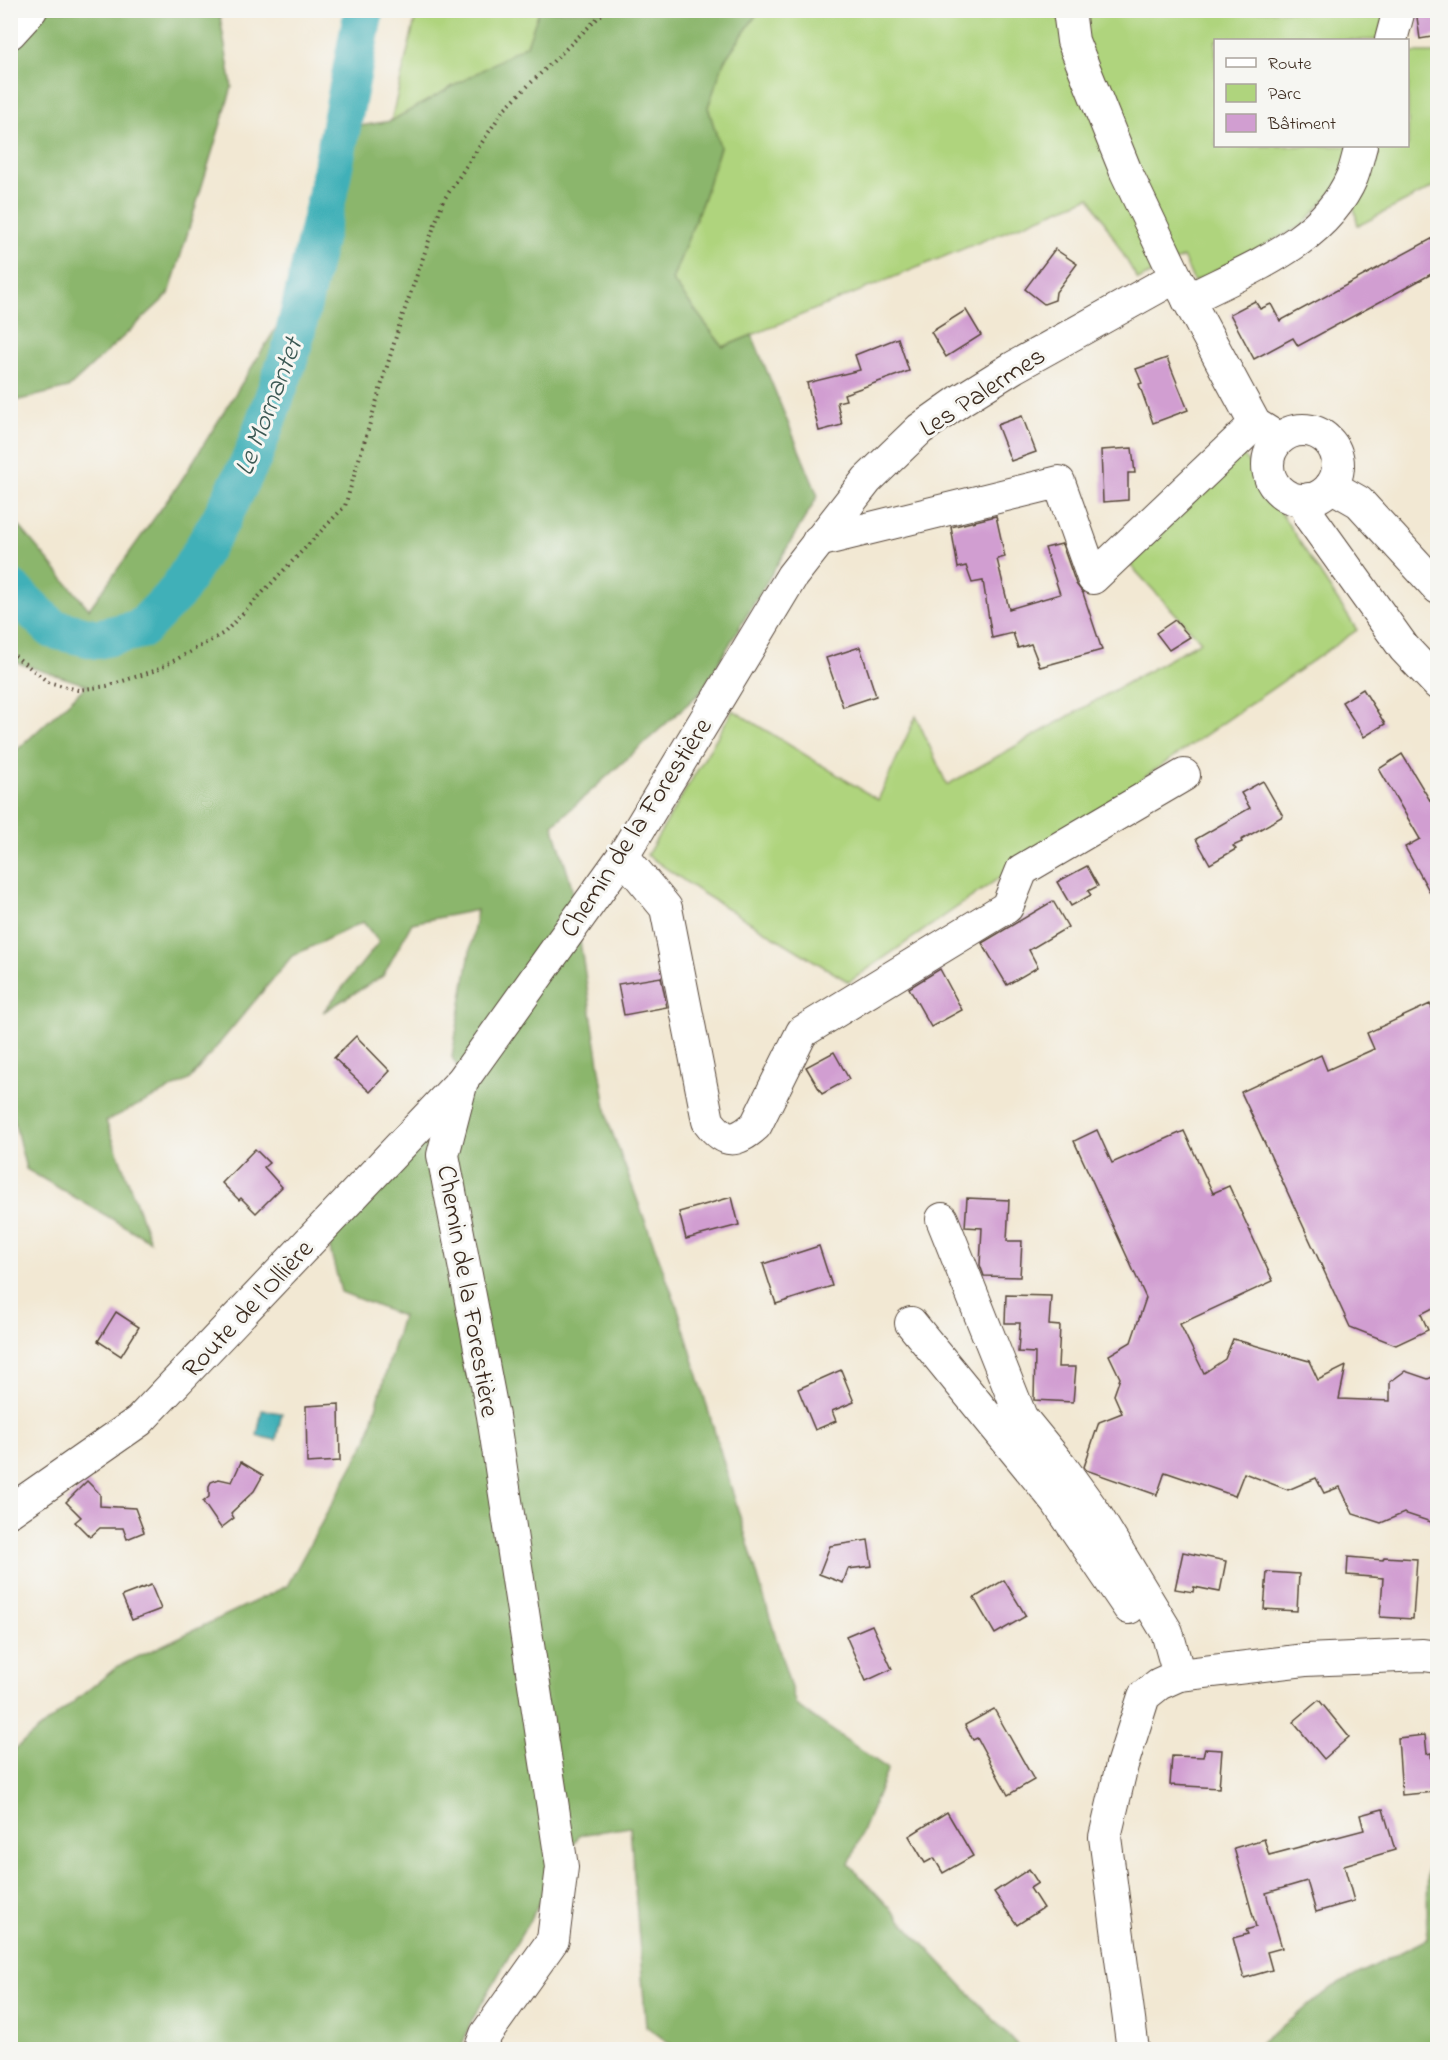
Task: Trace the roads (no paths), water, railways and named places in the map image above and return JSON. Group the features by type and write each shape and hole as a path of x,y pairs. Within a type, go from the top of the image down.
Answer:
{"street":[{"path":"10,33 31,10"},
{"path":"1069,10 1073,41 1126,172 1182,288 1267,432 1271,450 1268,462 1275,485 1293,498 1320,492 1359,502 1437,588"},
{"path":"1391,39 1399,10"},
{"name":"Les Palermes","path":"818,541 867,480 920,429 961,400 1014,367 1182,288 1286,249 1319,224 1334,207 1352,177 1361,147"},
{"path":"818,541 1059,482 1093,578 1267,432 1303,430 1315,432 1329,441 1335,450 1338,463 1337,475 1320,492 1310,516 1404,648 1437,684"},
{"name":"Chemin de la Forestière","path":"480,2049 486,2034 553,1940 562,1867 493,1416 442,1155 462,1081 623,856 786,586 818,541"},
{"path":"623,856 666,908 708,1121 717,1133 727,1139 743,1136 756,1125 802,1032 1007,907 1022,870 1184,775"},
{"name":"Route de l'Ollière","path":"10,1511 139,1421 462,1081"},
{"path":"942,1219 1021,1417 1095,1513 1167,1632 1179,1675"},
{"path":"910,1323 1057,1502 1150,1641 1179,1675"},
{"path":"1133,2049 1105,1837 1122,1766 1144,1696 1159,1684 1179,1675 1305,1660 1423,1655 1437,1657"}],"water":[{"path":"262,1410 282,1413 276,1440 257,1436"}],"waterway":[{"name":"Le Mornantet","path":"10,588 53,629 97,639 141,629 178,591 220,521 253,456 291,351 327,197 364,10"}]}
